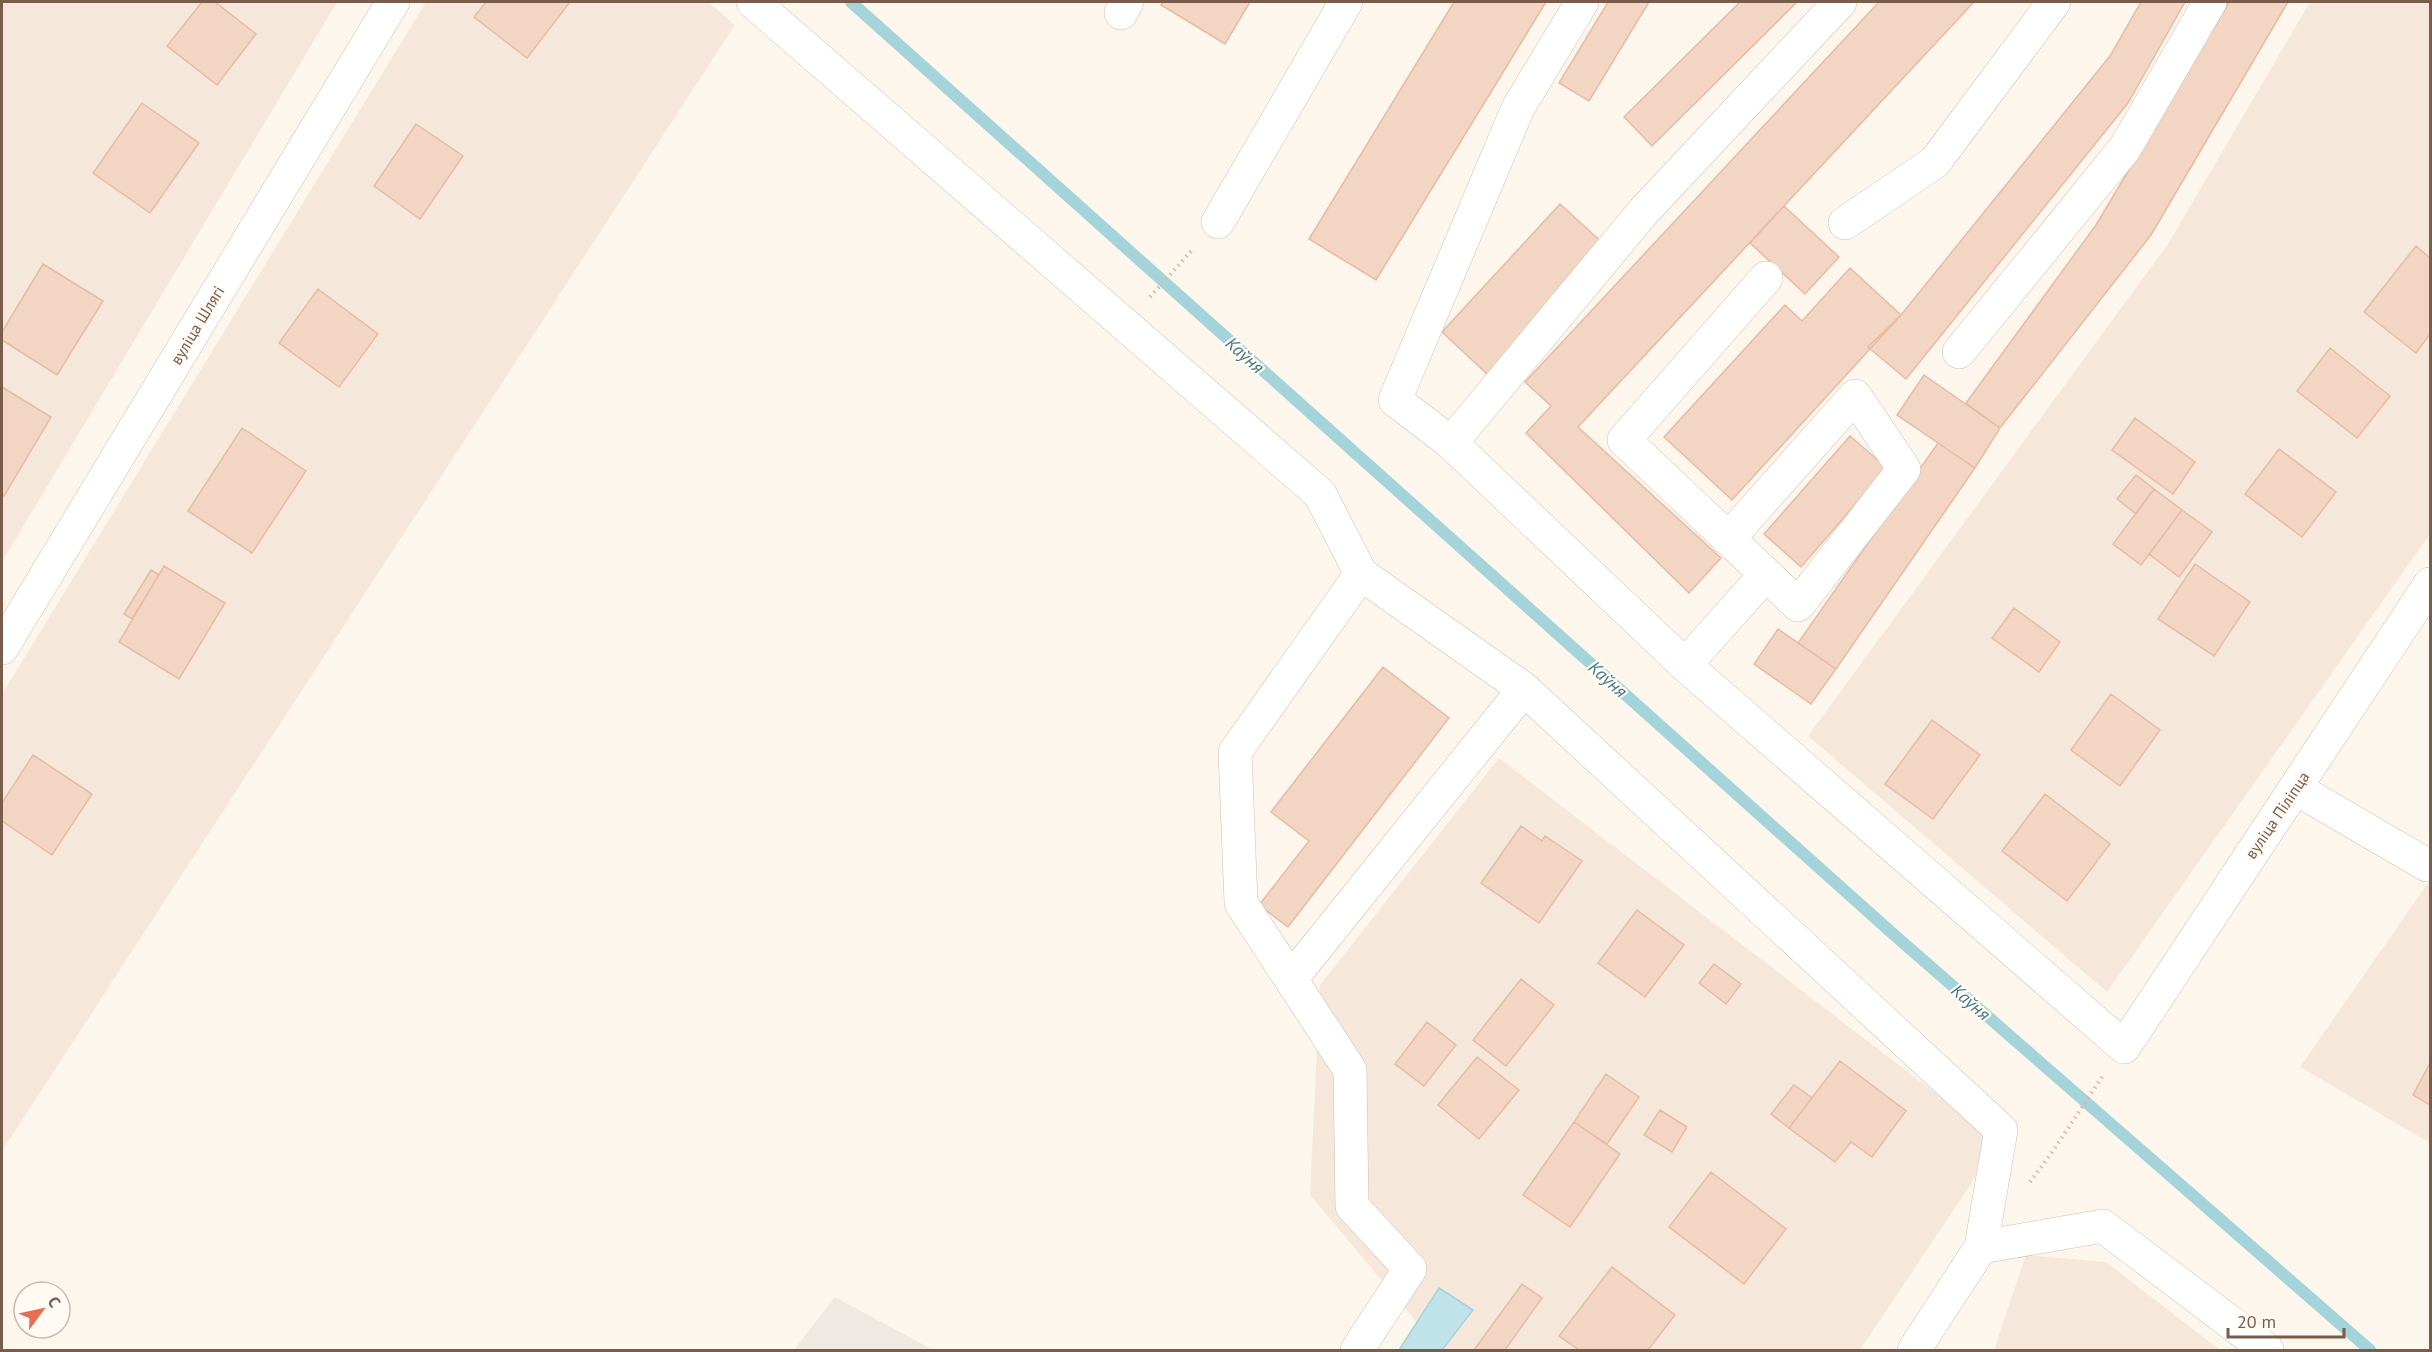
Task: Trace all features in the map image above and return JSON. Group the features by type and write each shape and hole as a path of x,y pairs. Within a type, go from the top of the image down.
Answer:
{"street":[{"name":"вуліца Шлягі","path":"2,648 393,2"},
{"path":"753,2 1320,494 1361,574 1524,689 2001,1130 1981,1247 1914,1350"},
{"path":"1218,222 1346,2"},
{"path":"1582,2 1518,108 1395,400 1451,443 1685,665 1766,574"},
{"path":"1451,443 1643,212 1840,2"},
{"path":"1845,223 1935,162 2055,2"},
{"path":"1959,352 2125,148 2210,2"},
{"path":"1728,539 1855,396 1904,470 1798,605 1766,574 1728,539 1624,440 1766,278"},
{"path":"1357,1350 1410,1269 1352,1206 1350,1070 1241,903 1235,752 1361,574"},
{"name":"вуліца Піліпца","path":"1685,665 2124,1047 2430,584"},
{"path":"1291,979 1524,689"},
{"path":"2295,788 2427,865"},
{"path":"1981,1247 2103,1226 2267,1350"}],"path":[{"path":"1146,301 1181,262"},
{"path":"2054,1151 2101,1078"}],"shaded area":[{"path":"2,2 337,2 2,562"},
{"path":"426,2 708,2 735,25 2,1151 2,694"},
{"path":"2310,2 2430,2 2430,534 2107,992 1808,736 2168,244"},
{"path":"1499,758 1999,1142 1860,1350 1440,1350 1310,1195 1320,985"},
{"path":"2430,880 2430,1143 2300,1067"},
{"path":"2026,1255 2106,1262 2220,1350 1994,1350"},
{"path":"835,1297 933,1350 794,1350"}],"water":[{"path":"1439,1288 1473,1310 1442,1350 1399,1350"}],"building":[{"path":"202,2 215,2 256,34 217,85 167,46"},
{"path":"486,2 570,2 527,58 474,17"},
{"path":"1163,2 1250,2 1225,44 1161,5"},
{"path":"1454,2 1546,2 1376,280 1309,239"},
{"path":"1608,2 1649,2 1589,101 1559,83"},
{"path":"1740,2 1797,2 1652,146 1624,117"},
{"path":"1879,2 1974,2 1578,427 1721,558 1689,593 1526,433 1551,406 1525,382"},
{"path":"2141,2 2185,2 2128,103 1906,379 1868,347 1901,315 2110,56"},
{"path":"2229,2 2288,2 2151,235 2000,428 1966,403 2096,225"},
{"path":"142,103 199,143 150,213 93,173"},
{"path":"416,124 463,156 420,219 374,186"},
{"path":"1560,204 1607,247 1488,375 1442,332"},
{"path":"1784,206 1839,257 1805,294 1750,243"},
{"path":"2416,246 2430,258 2430,334 2416,353 2364,312"},
{"path":"43,264 103,301 57,375 2,340 2,332"},
{"path":"1850,268 1901,315 1732,500 1664,437 1785,305 1802,321"},
{"path":"318,289 378,334 339,387 279,343"},
{"path":"2330,348 2390,396 2357,438 2297,391"},
{"path":"1924,375 2000,428 1975,468 1897,415"},
{"path":"2,387 51,417 4,496 2,494"},
{"path":"2135,418 2195,462 2173,494 2112,450"},
{"path":"242,428 306,471 252,553 188,511"},
{"path":"1850,436 1887,468 1801,567 1764,534"},
{"path":"1938,443 1975,468 1836,669 1798,643"},
{"path":"2279,449 2336,492 2302,537 2245,494"},
{"path":"2136,475 2154,489 2136,514 2117,499"},
{"path":"2154,489 2182,510 2141,565 2113,544"},
{"path":"2182,510 2212,532 2179,577 2149,554"},
{"path":"2195,564 2250,602 2214,656 2158,619"},
{"path":"164,566 225,603 179,679 119,642"},
{"path":"151,570 159,575 132,619 124,614"},
{"path":"2014,608 2060,642 2039,672 1992,638"},
{"path":"1778,629 1836,669 1811,704 1754,664"},
{"path":"1383,667 1449,718 1288,927 1259,905 1309,841 1271,812"},
{"path":"2111,694 2160,730 2120,786 2071,750"},
{"path":"1932,720 1980,755 1933,819 1885,784"},
{"path":"33,755 92,794 52,855 2,821 2,803"},
{"path":"2045,794 2110,844 2067,901 2002,851"},
{"path":"1521,826 1542,841 1545,836 1582,861 1539,923 1481,883"},
{"path":"1637,910 1684,945 1645,997 1598,963"},
{"path":"1714,964 1741,984 1726,1004 1699,983"},
{"path":"1521,979 1554,1005 1506,1066 1473,1040"},
{"path":"1427,1022 1456,1045 1424,1086 1395,1064"},
{"path":"1477,1057 1519,1090 1479,1139 1438,1105"},
{"path":"1840,1061 1906,1111 1872,1157 1851,1142 1835,1162 1789,1128"},
{"path":"2430,1063 2430,1105 2413,1095"},
{"path":"1606,1074 1639,1097 1607,1144 1574,1122"},
{"path":"1794,1085 1812,1098 1789,1128 1771,1114"},
{"path":"1660,1110 1687,1127 1672,1152 1644,1135"},
{"path":"1574,1122 1620,1154 1570,1227 1523,1195"},
{"path":"1711,1172 1786,1229 1744,1284 1669,1227"},
{"path":"1612,1267 1675,1315 1648,1350 1579,1350 1559,1336"},
{"path":"1522,1284 1542,1298 1505,1350 1474,1350"}],"waterway":[{"name":"Каўня","path":"851,2 1892,933 2370,1350"}]}
